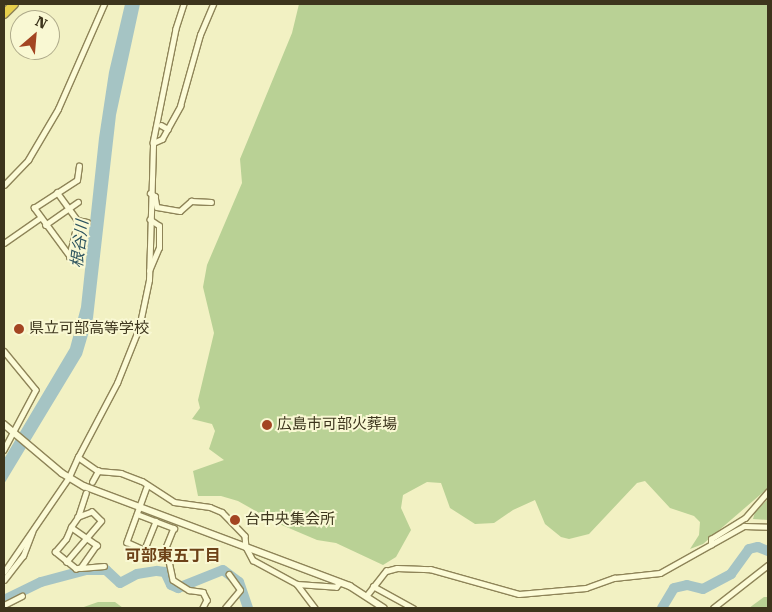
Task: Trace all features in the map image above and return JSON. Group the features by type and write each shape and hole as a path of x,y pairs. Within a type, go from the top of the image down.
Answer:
{"highway":[{"path":"4,14 14,4"}],"street":[{"path":"4,185 28,160 58,109 104,4"},
{"path":"4,572 69,477 132,350 146,297 149,272 153,143 174,38 184,4"},
{"path":"153,143 162,139 180,106 200,35 213,4"},
{"path":"161,126 168,129"},
{"path":"57,192 78,221 70,257 40,218 35,205 77,180 79,166"},
{"path":"150,193 155,196 157,207 180,211 191,201 211,202"},
{"path":"45,225 78,202"},
{"path":"4,243 40,218"},
{"path":"149,272 159,248 159,226 150,220"},
{"path":"78,221 87,222"},
{"path":"4,351 36,390 15,434 4,450"},
{"path":"4,424 62,473 156,521 174,528 162,558"},
{"path":"78,457 98,471 121,473 142,481 147,487 174,502 210,507 222,512 245,536 246,547 253,560 297,584 336,587 340,582"},
{"path":"92,482 98,471"},
{"path":"147,487 127,542 169,561 173,580 181,586 203,592 207,600 203,608"},
{"path":"711,545 711,538 745,518 768,492"},
{"path":"86,493 78,517 55,552 76,569 104,566"},
{"path":"138,511 246,547 340,582 367,595 384,608"},
{"path":"66,562 101,521 92,512 78,517"},
{"path":"144,550 156,521"},
{"path":"4,580 23,556 34,526"},
{"path":"367,595 386,571 412,568 458,576 511,593 586,588 614,578 660,573 744,526 768,527"},
{"path":"71,527 97,545 81,568"},
{"path":"713,608 768,565"},
{"path":"225,608 240,590 229,575"},
{"path":"297,584 315,608"},
{"path":"373,586 413,608"},
{"path":"4,605 22,596"}],"green space":[{"path":"299,4 768,4 768,488 703,544 690,549 699,535 700,522 694,516 670,508 645,481 637,483 589,534 569,539 561,537 545,524 535,500 513,510 494,523 475,524 450,508 441,483 427,482 403,495 401,508 411,530 396,557 383,565 336,543 317,540 277,523 238,501 221,496 198,496 193,471 224,460 209,449 215,431 212,424 192,419 200,408 198,400 214,333 203,287 207,265 242,183 240,159 292,33"},
{"path":"768,499 768,520 753,519 755,512"},
{"path":"764,597 768,597 768,608 749,608"},
{"path":"98,602 115,602 123,608 81,608"}],"water":[{"path":"125,4 140,4 116,115 93,318 82,355 4,484 4,459 70,348 81,307 99,138 109,72"}],"waterway":[{"path":"662,608 674,588 687,585 703,589 731,574 749,549 758,547 768,551"},
{"path":"4,600 41,582 86,570 106,570 120,583 137,574 157,571 165,572 171,585 178,588 223,570 239,582 248,608"}],"place":[{"name":"県立可部高等学校","path":"19,329"},
{"name":"広島市可部火葬場","path":"267,425"},
{"name":"台中央集会所","path":"235,520"}],"district":[{"name":"可部東五丁目","path":"173,556"}],"water label":[{"name":"根谷川","path":"80,244"}]}
